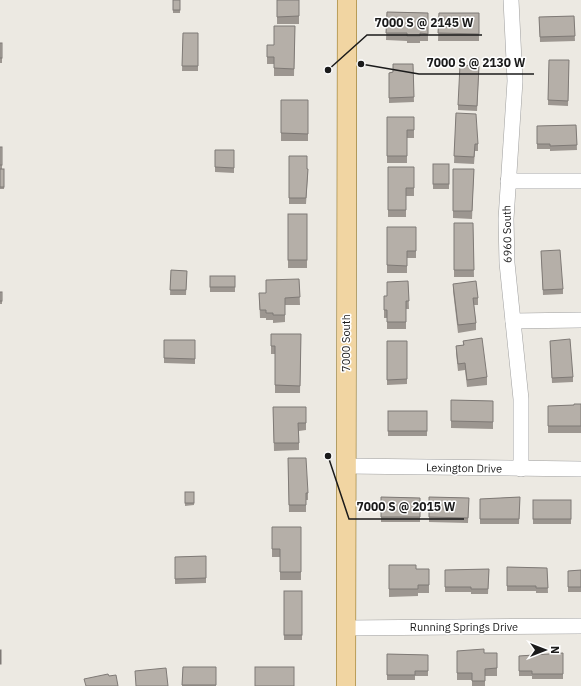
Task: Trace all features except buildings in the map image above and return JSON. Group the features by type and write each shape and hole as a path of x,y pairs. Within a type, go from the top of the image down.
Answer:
{"main road":[{"name":"7000 South","path":"346,686 347,0"}],"street":[{"name":"6960 South","path":"511,0 515,81 506,219 507,263 521,399 521,469"},
{"path":"508,181 581,181"},
{"path":"513,321 581,320"},
{"name":"Lexington Drive","path":"346,466 581,469"},
{"name":"Running Springs Drive","path":"346,628 581,626"}],"place":[{"name":"7000 S @ 2130 W","path":"361,64"},
{"name":"7000 S @ 2145 W","path":"328,70"},
{"name":"7000 S @ 2015 W","path":"328,456"}]}
